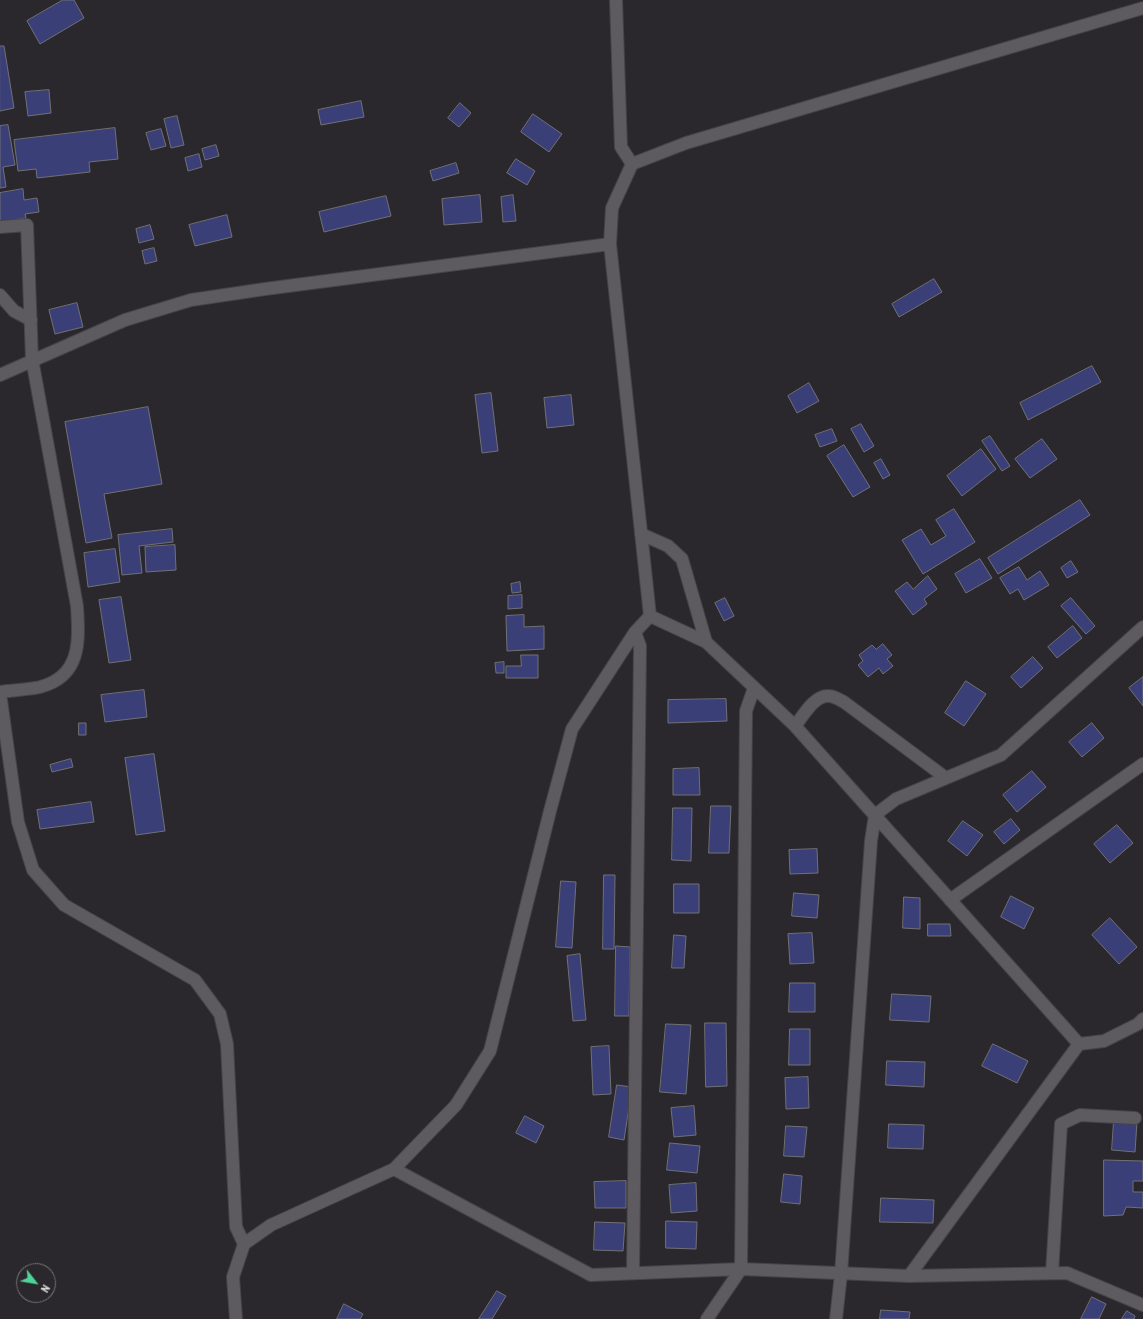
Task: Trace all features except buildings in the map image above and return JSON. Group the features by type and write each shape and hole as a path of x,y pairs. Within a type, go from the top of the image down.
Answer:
{"street":[{"path":"616,0 621,147 632,164"},
{"path":"236,1319 233,1277 244,1244 271,1225 394,1169 456,1104 490,1051 572,729 635,632 650,616 610,244 612,208 632,164 686,143 1143,8"},
{"path":"0,227 27,225 32,359 77,606 79,640 75,657 63,675 41,687 0,692 18,822 33,870 64,905 195,980 220,1014 227,1044 236,1227 244,1244"},
{"path":"0,375 32,359 125,320 191,300 610,244"},
{"path":"0,295 14,311 31,320"},
{"path":"641,534 668,546 682,559 706,642"},
{"path":"650,616 706,642 795,726 1079,1044"},
{"path":"836,1319 841,1274 870,849 875,815 896,799 1001,755 1143,627"},
{"path":"632,1273 640,646 635,632"},
{"path":"707,1319 741,1269 746,711 754,688"},
{"path":"795,726 813,703 822,697 830,696 844,702 946,778"},
{"path":"950,900 1143,764"},
{"path":"909,1276 1079,1044 1104,1041 1138,1024 1143,1019"},
{"path":"1052,1273 1061,1124 1080,1115 1135,1118"},
{"path":"394,1169 591,1275 741,1269 909,1276 1067,1273 1143,1305"}]}
